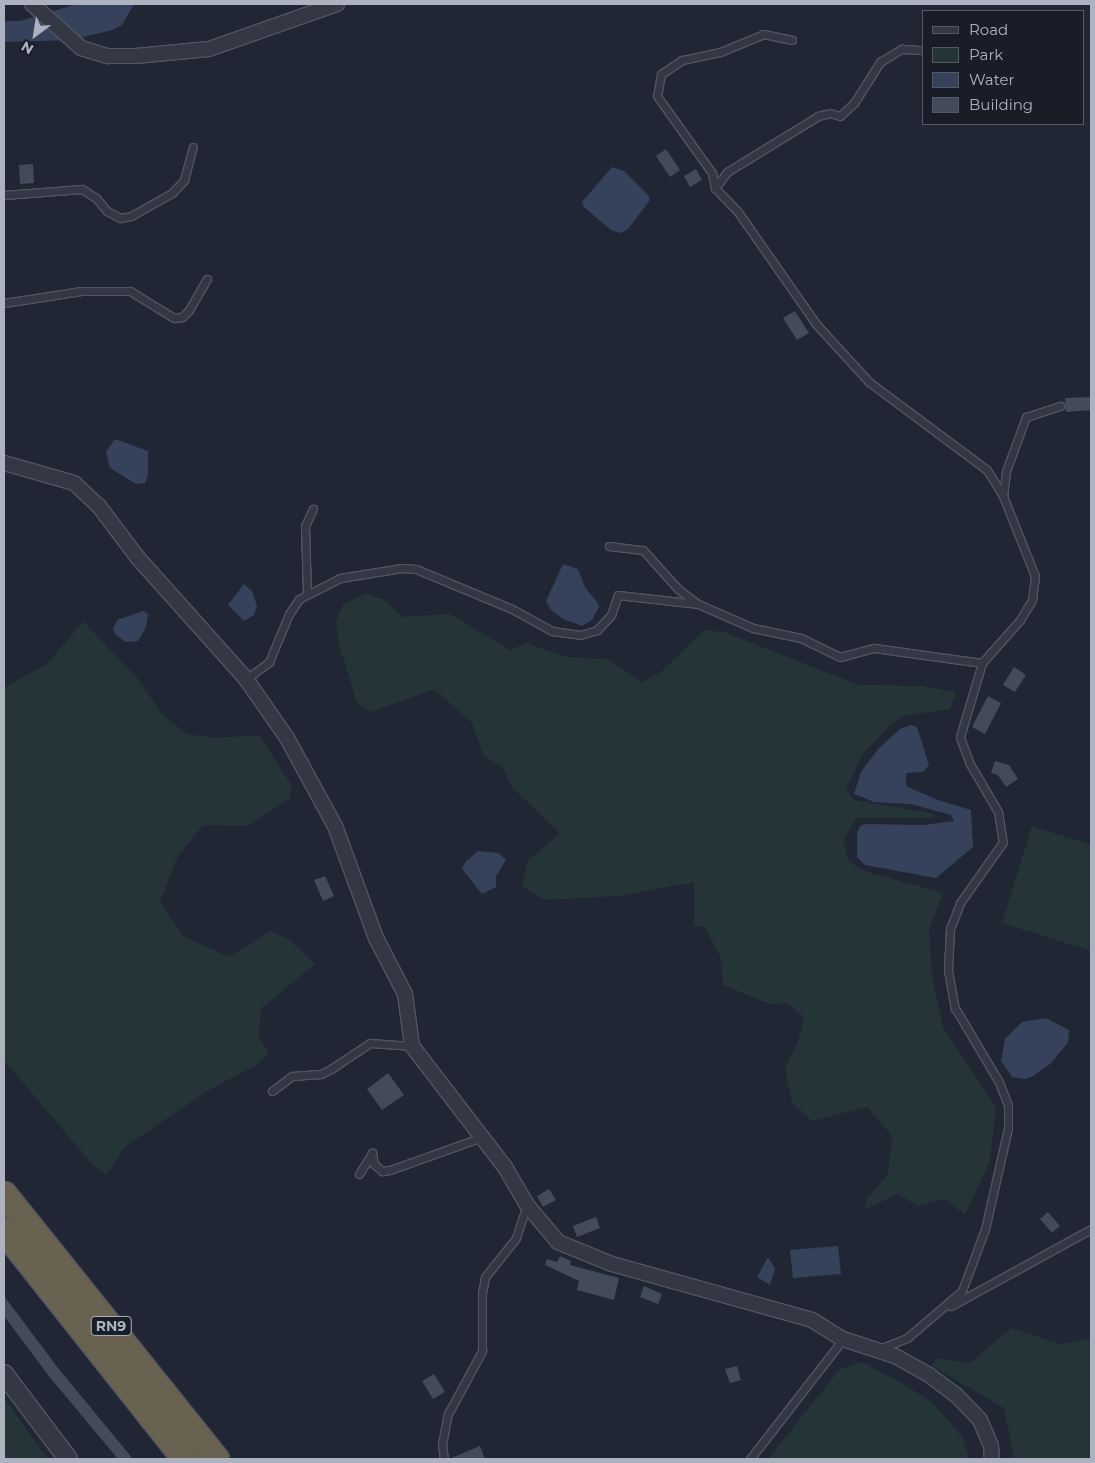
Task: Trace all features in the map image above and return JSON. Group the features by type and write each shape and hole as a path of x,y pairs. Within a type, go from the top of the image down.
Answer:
{"highway":[{"name":"RN9","path":"4,1194 216,1459"},
{"name":"RN9","path":"4,1231 185,1459"}],"street":[{"path":"32,4 82,48 108,56 136,56 209,49 337,4"},
{"path":"4,463 74,483 98,505 138,558 246,679 287,738 335,826 376,938 405,994 412,1046 483,1137 527,1205 558,1242 576,1250 746,1304 812,1320 843,1340 879,1350 929,1375 956,1395 980,1420 991,1446 992,1459"},
{"path":"4,1374 68,1459"}],"lane":[{"path":"792,40 764,34 720,52 682,60 661,74 657,96 712,173 715,188 738,212 816,324 869,382 987,470 1003,496 1035,576 1032,600 1020,620 982,663 960,737 970,764 998,812 1002,842 960,903 950,930 948,970 955,1008 998,1082 1008,1105 1008,1128 972,1268 962,1291 942,1312"},
{"path":"715,188 727,172 818,116 830,113 840,116 854,103 880,62 902,49 922,50"},
{"path":"4,195 82,189 120,218 131,216 172,193 184,180 194,147"},
{"path":"4,303 80,291 120,290 140,296 174,318 182,317 189,310 207,279"},
{"path":"1003,496 1006,471 1026,417 1060,406"},
{"path":"307,594 305,526 313,509"},
{"path":"609,546 643,550 678,589 698,604 753,628 802,638 840,657 874,648 982,663"},
{"path":"246,679 270,662 289,614 307,594 340,578 402,568 416,569 512,609 552,631 580,635 597,630 611,616 618,595 698,604"},
{"path":"272,1091 292,1076 321,1074 370,1042 412,1046"},
{"path":"358,1174 372,1153 374,1164 382,1171 390,1170 483,1137"},
{"path":"444,1459 442,1444 448,1414 482,1351 482,1292 485,1278 516,1238 527,1205"},
{"path":"879,1350 908,1338 942,1312 1091,1229"},
{"path":"750,1459 843,1340"}],"green space":[{"path":"367,593 386,601 402,617 450,614 510,650 527,643 566,657 607,659 642,682 661,672 704,630 724,632 859,685 924,686 956,692 950,709 903,716 890,725 862,755 846,790 854,800 934,814 935,818 857,818 843,840 848,860 864,871 943,893 929,929 932,976 943,1027 996,1108 990,1161 965,1215 945,1199 917,1206 899,1194 865,1209 866,1200 888,1174 892,1136 867,1107 812,1121 792,1103 785,1069 798,1041 804,1018 788,1003 770,1004 723,985 721,958 704,926 694,926 694,882 619,896 544,900 522,886 528,860 560,834 512,787 502,767 483,755 472,723 434,689 371,712 357,703 339,645 336,621 343,605"},
{"path":"83,621 138,679 162,714 187,734 215,738 259,735 292,786 289,799 247,826 203,825 178,856 160,902 183,936 229,957 270,931 289,939 315,964 261,1009 259,1037 268,1053 258,1064 209,1090 126,1146 106,1175 90,1162 4,1060 4,688 48,663"},
{"path":"1032,826 1091,845 1091,951 1002,923"},
{"path":"1011,1328 1061,1344 1091,1338 1091,1459 1014,1459 1004,1408 932,1366 936,1358 970,1363"},
{"path":"858,1363 864,1363 932,1402 962,1436 969,1459 768,1459 839,1370"},
{"path":"4,1398 48,1459 6,1459 4,1456"}],"water":[{"path":"77,4 134,4 122,25 112,30 71,40 4,42 4,21 20,21"},
{"path":"612,167 624,171 648,195 650,200 628,229 620,233 611,230 584,207 582,202"},
{"path":"115,439 148,451 148,475 145,483 136,484 110,468 106,452"},
{"path":"563,564 578,569 585,587 599,607 592,620 582,626 563,619 550,609 546,601"},
{"path":"244,584 252,591 257,606 254,615 244,621 228,605"},
{"path":"143,611 148,614 146,627 138,641 126,642 116,635 113,629 117,620"},
{"path":"911,725 917,727 929,765 923,772 906,773 906,786 938,800 971,810 973,847 936,878 865,865 857,857 857,833 860,826 865,824 924,825 954,821 951,815 911,804 874,802 854,794 861,772 878,749 900,729"},
{"path":"478,851 498,853 506,860 496,876 496,887 482,894 462,869 466,861"},
{"path":"1046,1018 1069,1030 1068,1043 1050,1064 1033,1076 1025,1079 1012,1077 1001,1061 1005,1039 1022,1022"},
{"path":"838,1246 841,1274 793,1278 790,1250"},
{"path":"768,1257 775,1269 770,1285 757,1277"}],"building":[{"path":"666,149 680,170 670,177 656,156"},
{"path":"33,164 34,183 20,184 19,165"},
{"path":"696,169 702,180 690,187 684,176"},
{"path":"795,311 809,333 797,340 783,318"},
{"path":"1090,397 1091,410 1066,412 1065,398"},
{"path":"1014,667 1026,675 1015,692 1003,685"},
{"path":"988,696 1001,703 985,734 972,727"},
{"path":"995,761 1009,765 1018,779 1006,787 998,775 991,773"},
{"path":"325,876 334,896 323,901 314,880"},
{"path":"388,1073 404,1095 382,1110 367,1089"},
{"path":"549,1189 556,1200 543,1207 537,1196"},
{"path":"1048,1212 1060,1226 1052,1233 1040,1219"},
{"path":"596,1217 600,1228 577,1237 573,1226"},
{"path":"560,1256 571,1261 570,1265 619,1278 614,1300 577,1290 579,1281 545,1265 547,1259 557,1262"},
{"path":"644,1286 662,1294 658,1304 640,1297"},
{"path":"4,1296 58,1368 133,1459 118,1459 48,1375 4,1316"},
{"path":"737,1366 741,1380 730,1383 725,1369"},
{"path":"434,1374 445,1392 433,1399 422,1381"},
{"path":"480,1446 485,1459 449,1459"}]}
